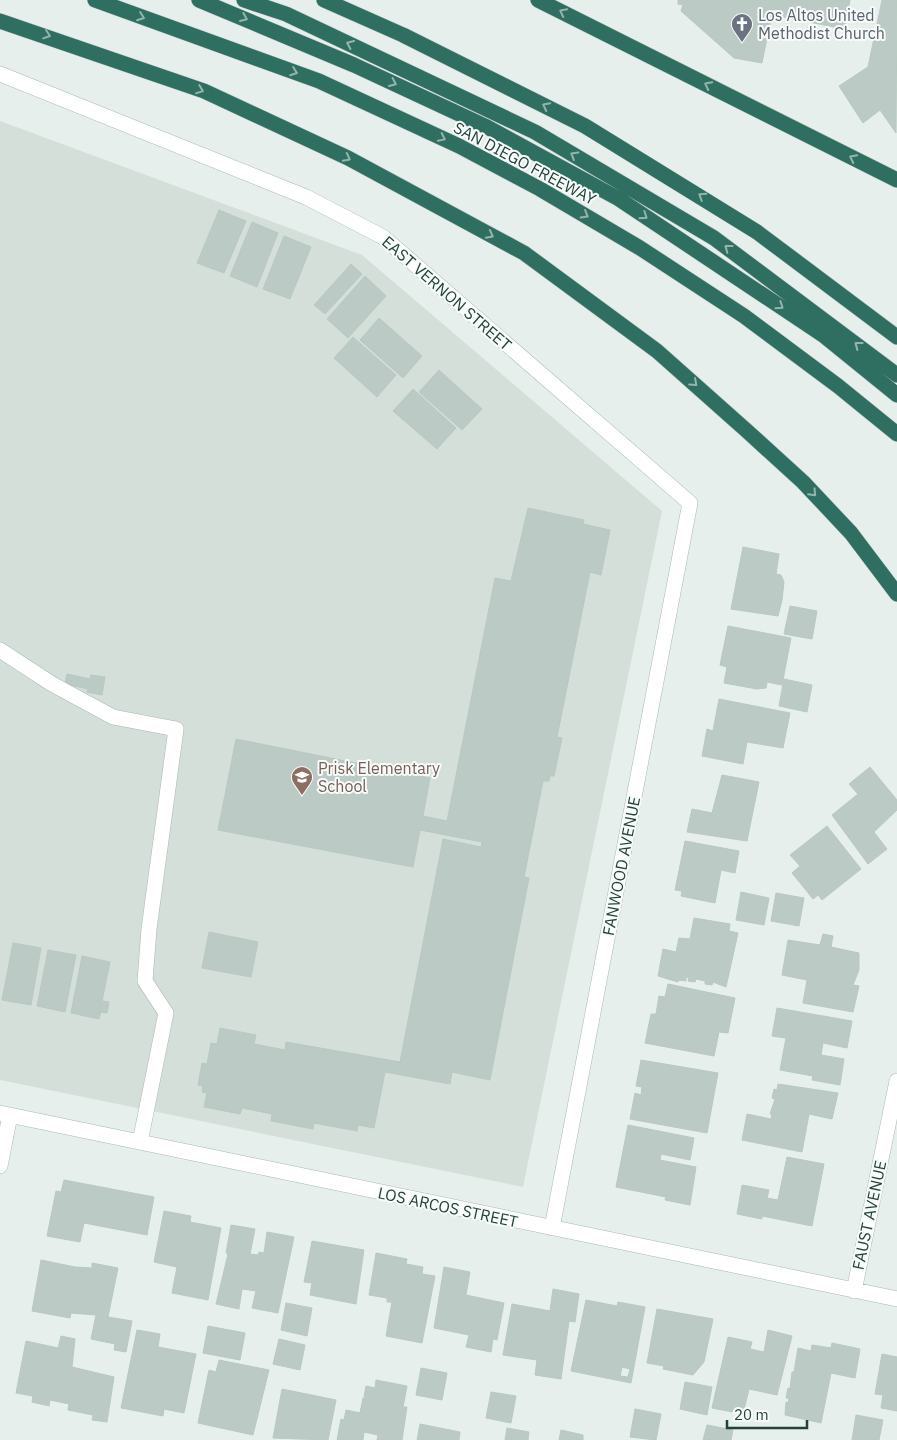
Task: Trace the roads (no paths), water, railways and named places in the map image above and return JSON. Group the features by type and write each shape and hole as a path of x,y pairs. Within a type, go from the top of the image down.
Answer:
{"highway":[{"name":"SAN DIEGO FREEWAY","path":"96,0 319,81 450,142 540,189 640,248 744,316 838,386 897,434"},
{"path":"198,0 354,64 487,127 619,199 823,335 897,396"},
{"path":"244,0 286,14 535,132 714,238 897,374"},
{"path":"324,0 412,39 593,130 757,232 897,337"},
{"path":"538,0 897,180"},
{"path":"0,21 204,91 348,158 524,253 657,351 747,431 802,482 851,533 897,594"}],"street":[{"name":"EAST VERNON STREET","path":"0,74 306,197 383,237 690,503"},
{"name":"FANWOOD AVENUE","path":"552,1228 690,503"},
{"path":"0,650 52,684 114,717 176,729 149,930 145,981 166,1013 140,1142"},
{"name":"FAUST AVENUE","path":"854,1291 897,1081"},
{"name":"LOS ARCOS STREET","path":"5,1114 897,1299"},
{"path":"0,1166 5,1114"}],"place":[{"name":"Los Altos United Methodist Church","path":"742,43"},
{"name":"Prisk Elementary School","path":"302,796"}]}
